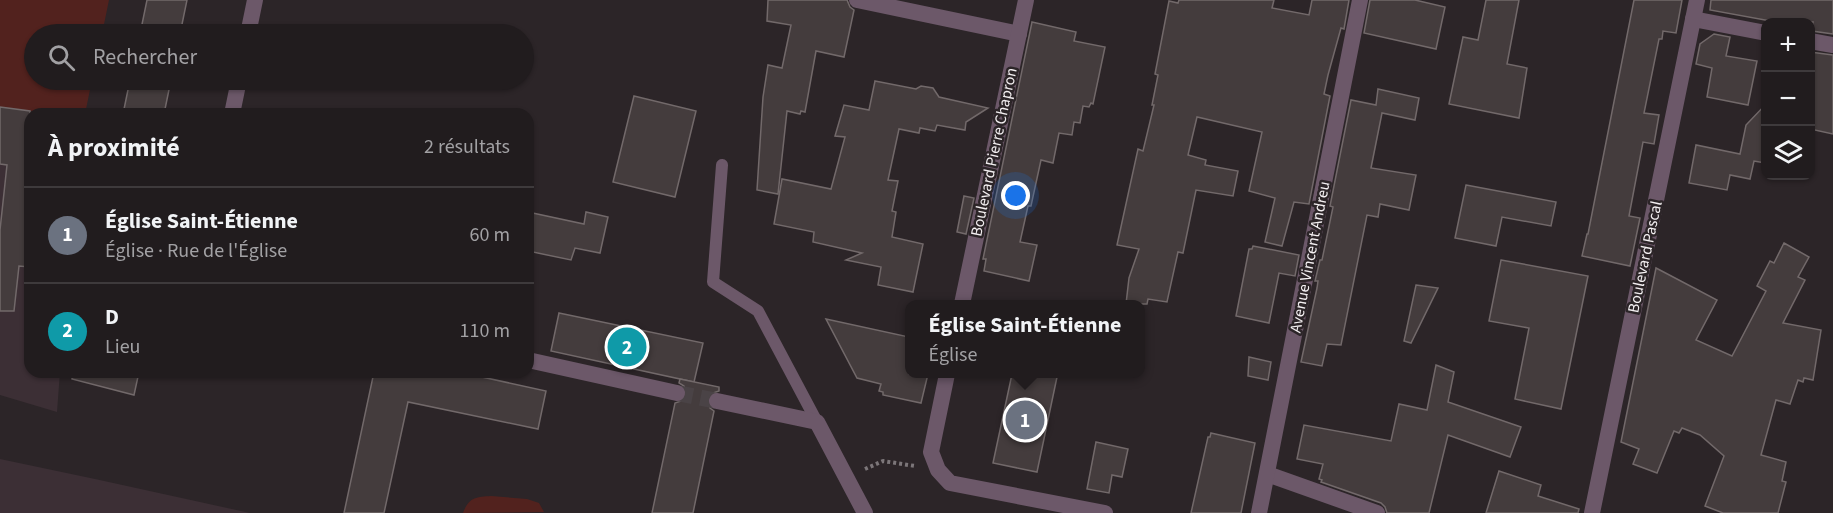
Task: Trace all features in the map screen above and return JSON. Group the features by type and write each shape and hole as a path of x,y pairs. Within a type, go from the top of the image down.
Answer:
{"street":[{"path":"250,24 255,0"},
{"path":"857,0 1019,34"},
{"name":"Boulevard Pierre Chapron","path":"963,300 1026,0"},
{"name":"Avenue Vincent Andreu","path":"1259,513 1360,0"},
{"name":"Boulevard Pascal","path":"1592,513 1697,0"},
{"path":"1693,19 1761,32"},
{"path":"1815,42 1833,45"},
{"path":"233,108 237,90"},
{"path":"534,361 677,393"},
{"path":"946,378 931,452 938,470 950,483 1105,513"},
{"path":"717,401 817,422 865,513"},
{"path":"1267,474 1377,513"}],"lane":[{"path":"722,165 713,282 758,312 817,422"}],"path":[{"path":"883,461 912,465"}],"shaded area":[{"path":"0,0 109,0 104,24 24,24 24,90 90,90 86,108 24,108 24,110 0,107"},
{"path":"0,107 24,110 24,378 60,378 57,412 0,395"},
{"path":"0,459 95,479 250,513 0,513"},
{"path":"491,496 527,499 539,503 544,512 463,513 474,499"}],"building":[{"path":"147,0 187,0 182,24 142,24"},
{"path":"768,0 847,0 854,10 844,57 816,51 805,112 801,111 800,114 787,111 778,194 757,190 763,97 768,65 782,68 791,25 767,21"},
{"path":"1179,0 1274,0 1272,8 1309,15 1312,0 1349,0 1344,29 1341,28 1324,94 1330,96 1309,204 1294,202 1282,246 1265,242 1275,198 1249,191 1262,132 1197,117 1188,155 1206,160 1205,165 1238,171 1233,196 1196,190 1183,253 1178,252 1167,302 1148,299 1145,304 1145,300 1126,300 1129,278 1139,249 1117,245 1138,149 1143,151 1154,105 1152,105 1158,75 1155,74 1169,1 1178,3"},
{"path":"1370,0 1415,0 1445,7 1436,49 1364,33"},
{"path":"1486,0 1519,0 1507,64 1527,68 1519,118 1449,104 1463,37 1478,40"},
{"path":"1634,0 1682,0 1676,33 1663,31 1662,39 1659,39 1644,113 1659,115 1654,144 1643,142 1629,216 1640,218 1630,266 1582,256"},
{"path":"1711,0 1833,0 1833,34 1815,31 1815,18 1761,19 1710,10"},
{"path":"1032,22 1076,32 1074,41 1105,47 1093,104 1091,103 1089,107 1083,106 1080,123 1074,122 1072,135 1059,133 1053,163 1041,160 1020,242 1037,245 1029,281 984,271 986,259 983,259"},
{"path":"1714,34 1730,37 1726,56 1757,61 1748,105 1707,97 1712,68 1696,64 1700,44"},
{"path":"1815,53 1833,55 1833,134 1815,130"},
{"path":"875,81 916,89 921,86 933,88 939,97 988,108 966,122 965,130 937,125 935,131 920,128 919,133 899,129 888,180 898,181 892,211 896,212 892,237 923,244 913,292 878,285 881,267 846,260 862,253 813,242 814,232 774,224 782,179 831,189 845,137 835,136 844,105 869,110"},
{"path":"1378,89 1419,98 1415,120 1382,113 1371,168 1416,175 1409,210 1380,204 1378,217 1367,215 1341,345 1327,344 1322,366 1301,362 1317,288 1318,281 1315,281 1320,260 1322,260 1333,207 1330,206 1351,100 1376,105"},
{"path":"128,90 169,90 165,108 124,108"},
{"path":"634,96 696,111 675,197 613,182"},
{"path":"0,107 24,110 24,266 19,266 14,311 0,311 0,230 7,165 0,164"},
{"path":"1761,109 1761,162 1754,161 1750,179 1730,175 1727,190 1689,183 1696,145 1740,154 1746,125"},
{"path":"1466,185 1556,202 1551,226 1502,217 1496,246 1455,238"},
{"path":"964,196 974,198 966,234 957,232"},
{"path":"586,212 608,217 600,253 575,248 571,260 534,252 534,213 584,224"},
{"path":"1784,243 1809,257 1798,277 1805,280 1783,323 1821,330 1813,380 1804,378 1803,382 1798,380 1790,404 1776,400 1761,455 1786,462 1782,481 1786,482 1778,513 1723,513 1705,506 1724,456 1700,435 1682,428 1679,433 1674,431 1657,473 1633,464 1639,449 1621,442 1656,268 1717,300 1696,340 1732,356 1766,291 1757,286 1770,261 1774,263"},
{"path":"1253,246 1299,255 1295,276 1279,273 1269,323 1236,316 1249,249"},
{"path":"1501,260 1588,276 1561,409 1515,399 1529,328 1489,321"},
{"path":"1416,285 1438,288 1411,343 1404,341"},
{"path":"559,313 703,343 694,382 551,351"},
{"path":"826,319 905,336 905,378 927,378 921,403 883,395 883,392 879,391 881,384 857,378"},
{"path":"1249,357 1271,362 1268,380 1248,376"},
{"path":"1436,365 1454,372 1448,402 1521,427 1510,457 1448,435 1429,513 1387,513 1381,503 1321,482 1322,480 1319,479 1323,464 1297,459 1304,425 1391,441 1399,404 1427,410"},
{"path":"72,378 138,378 134,395"},
{"path":"373,378 486,378 546,391 538,429 408,402 384,513 344,513"},
{"path":"1011,378 1057,378 1037,472 993,463"},
{"path":"680,379 719,387 719,391 710,394 707,399 710,408 714,411 693,513 652,513 675,403 684,400 687,395 684,386 679,383"},
{"path":"1211,433 1255,443 1241,513 1191,513 1208,437"},
{"path":"1096,442 1128,449 1122,477 1112,475 1109,493 1087,489"},
{"path":"1499,471 1541,485 1538,496 1579,509 1578,513 1486,513"}],"tunnel":[{"path":"677,393 717,401"}],"place":[{"name":"D","path":"627,347"},
{"name":"Église Saint-Étienne","path":"1025,420"}]}
